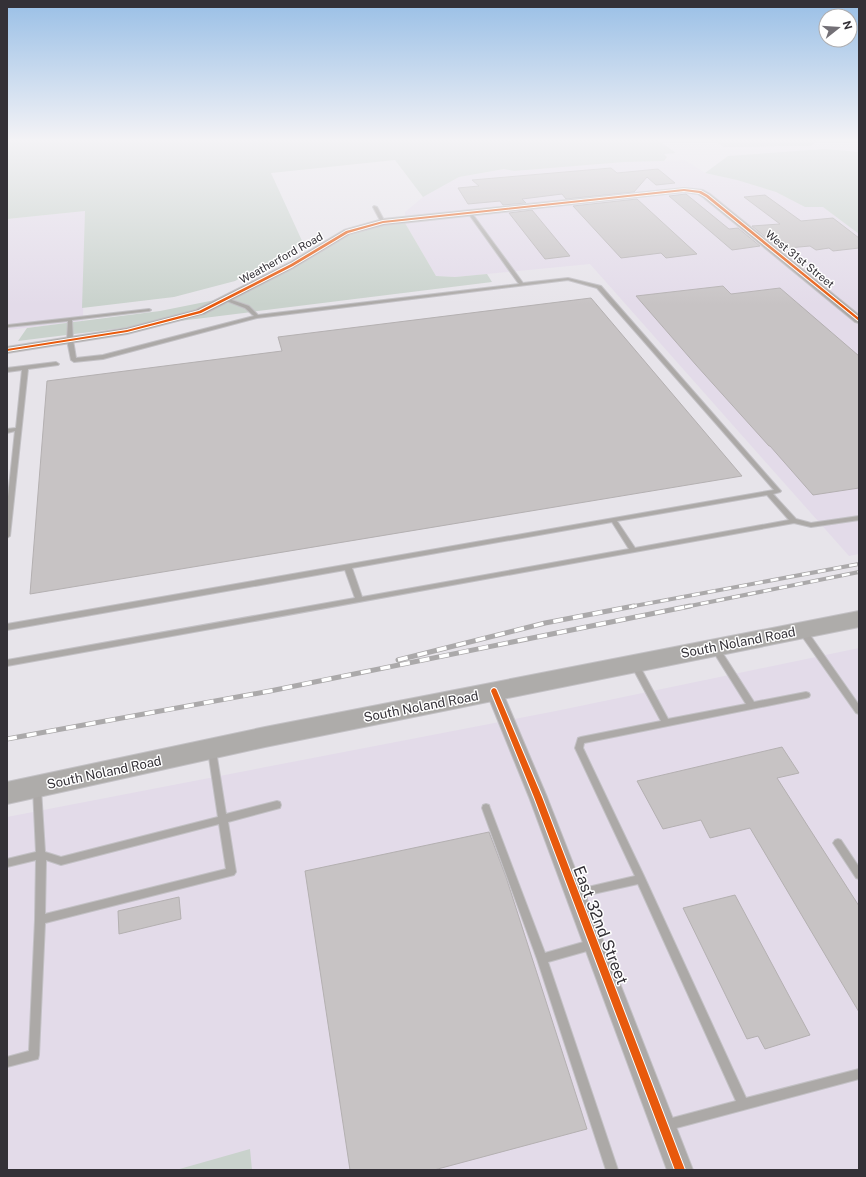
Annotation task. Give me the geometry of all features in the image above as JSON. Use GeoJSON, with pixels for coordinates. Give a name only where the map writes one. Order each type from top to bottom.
{"type":"FeatureCollection","features":[{"type":"Feature","properties":{"kind":"main road","name":"South Noland Road"},"geometry":{"type":"LineString","coordinates":[[7,793],[212,748],[859,619]]}},
{"type":"Feature","properties":{"kind":"street","name":"Weatherford Road"},"geometry":{"type":"LineString","coordinates":[[7,350],[127,331],[200,312],[292,265],[347,232],[383,222],[639,195]]}},
{"type":"Feature","properties":{"kind":"street","name":"West 31st Street"},"geometry":{"type":"LineString","coordinates":[[705,195],[859,320]]}},
{"type":"Feature","properties":{"kind":"street","name":"East 32nd Street"},"geometry":{"type":"LineString","coordinates":[[494,691],[538,797],[680,1170]]}},
{"type":"Feature","properties":{"kind":"lane"},"geometry":{"type":"LineString","coordinates":[[375,207],[383,222]]}},
{"type":"Feature","properties":{"kind":"lane"},"geometry":{"type":"LineString","coordinates":[[470,212],[522,285]]}},
{"type":"Feature","properties":{"kind":"lane"},"geometry":{"type":"LineString","coordinates":[[7,627],[778,491],[599,288],[568,279],[257,317],[103,356],[74,360],[70,340],[70,319]]}},
{"type":"Feature","properties":{"kind":"lane"},"geometry":{"type":"LineString","coordinates":[[226,299],[248,307],[257,317]]}},
{"type":"Feature","properties":{"kind":"lane"},"geometry":{"type":"LineString","coordinates":[[8,326],[149,310]]}},
{"type":"Feature","properties":{"kind":"lane"},"geometry":{"type":"LineString","coordinates":[[7,370],[56,364]]}},
{"type":"Feature","properties":{"kind":"lane"},"geometry":{"type":"LineString","coordinates":[[7,532],[25,368]]}},
{"type":"Feature","properties":{"kind":"lane"},"geometry":{"type":"LineString","coordinates":[[7,431],[18,429]]}},
{"type":"Feature","properties":{"kind":"lane"},"geometry":{"type":"LineString","coordinates":[[768,492],[794,521]]}},
{"type":"Feature","properties":{"kind":"lane"},"geometry":{"type":"LineString","coordinates":[[7,663],[794,521],[812,525],[859,518]]}},
{"type":"Feature","properties":{"kind":"lane"},"geometry":{"type":"LineString","coordinates":[[614,521],[633,550]]}},
{"type":"Feature","properties":{"kind":"lane"},"geometry":{"type":"LineString","coordinates":[[348,567],[359,600]]}},
{"type":"Feature","properties":{"kind":"lane"},"geometry":{"type":"LineString","coordinates":[[802,630],[859,712]]}},
{"type":"Feature","properties":{"kind":"lane"},"geometry":{"type":"LineString","coordinates":[[715,647],[752,706]]}},
{"type":"Feature","properties":{"kind":"lane"},"geometry":{"type":"LineString","coordinates":[[634,663],[666,722]]}},
{"type":"Feature","properties":{"kind":"lane"},"geometry":{"type":"LineString","coordinates":[[743,1104],[641,879],[579,748],[581,740],[806,695]]}},
{"type":"Feature","properties":{"kind":"lane"},"geometry":{"type":"LineString","coordinates":[[40,920],[231,872],[212,748]]}},
{"type":"Feature","properties":{"kind":"lane"},"geometry":{"type":"LineString","coordinates":[[7,1062],[34,1055],[40,920],[41,855],[37,787]]}},
{"type":"Feature","properties":{"kind":"lane"},"geometry":{"type":"LineString","coordinates":[[7,863],[41,855],[61,861],[277,805]]}},
{"type":"Feature","properties":{"kind":"lane"},"geometry":{"type":"LineString","coordinates":[[486,808],[542,959],[612,1170]]}},
{"type":"Feature","properties":{"kind":"lane"},"geometry":{"type":"LineString","coordinates":[[838,843],[859,874]]}},
{"type":"Feature","properties":{"kind":"lane"},"geometry":{"type":"LineString","coordinates":[[575,894],[641,879]]}},
{"type":"Feature","properties":{"kind":"lane"},"geometry":{"type":"LineString","coordinates":[[542,959],[594,944]]}},
{"type":"Feature","properties":{"kind":"lane"},"geometry":{"type":"LineString","coordinates":[[663,1126],[859,1074]]}},
{"type":"Feature","properties":{"kind":"shaded area"},"geometry":{"type":"Polygon","coordinates":[[[7,195],[281,195],[303,243],[235,281],[174,297],[82,308],[85,211],[7,219],[7,195]]]}},
{"type":"Feature","properties":{"kind":"shaded area"},"geometry":{"type":"Polygon","coordinates":[[[427,195],[782,195],[805,207],[823,207],[859,234],[859,554],[849,556],[590,264],[455,277],[436,276],[405,223],[405,212],[427,195]]]}},
{"type":"Feature","properties":{"kind":"shaded area"},"geometry":{"type":"Polygon","coordinates":[[[782,195],[859,195],[859,234],[823,207],[805,207],[782,195]]]}},
{"type":"Feature","properties":{"kind":"shaded area"},"geometry":{"type":"Polygon","coordinates":[[[85,211],[83,321],[7,330],[7,219],[85,211]]]}},
{"type":"Feature","properties":{"kind":"shaded area"},"geometry":{"type":"Polygon","coordinates":[[[405,223],[436,276],[455,277],[487,274],[492,282],[18,341],[27,328],[160,311],[215,300],[247,287],[353,230],[378,225],[405,223]]]}},
{"type":"Feature","properties":{"kind":"shaded area"},"geometry":{"type":"Polygon","coordinates":[[[859,648],[859,1170],[7,1170],[7,817],[556,711],[859,648]]]}},
{"type":"Feature","properties":{"kind":"shaded area"},"geometry":{"type":"Polygon","coordinates":[[[250,1149],[252,1170],[176,1170],[250,1149]]]}},
{"type":"Feature","properties":{"kind":"building"},"geometry":{"type":"Polygon","coordinates":[[[462,195],[555,195],[522,199],[526,203],[503,205],[500,201],[468,204],[462,195]]]}},
{"type":"Feature","properties":{"kind":"building"},"geometry":{"type":"Polygon","coordinates":[[[563,195],[606,195],[566,199],[563,195]]]}},
{"type":"Feature","properties":{"kind":"building"},"geometry":{"type":"Polygon","coordinates":[[[687,195],[729,229],[738,228],[760,246],[732,250],[669,196],[687,195]]]}},
{"type":"Feature","properties":{"kind":"building"},"geometry":{"type":"Polygon","coordinates":[[[765,195],[801,221],[833,218],[859,238],[859,248],[833,251],[829,248],[816,250],[810,246],[788,248],[782,244],[775,245],[752,226],[780,224],[744,197],[765,195]]]}},
{"type":"Feature","properties":{"kind":"building"},"geometry":{"type":"Polygon","coordinates":[[[637,199],[697,254],[666,258],[661,253],[621,258],[573,206],[637,199]]]}},
{"type":"Feature","properties":{"kind":"building"},"geometry":{"type":"Polygon","coordinates":[[[532,210],[570,256],[545,259],[509,213],[532,210]]]}},
{"type":"Feature","properties":{"kind":"building"},"geometry":{"type":"Polygon","coordinates":[[[723,286],[731,294],[780,288],[859,356],[859,488],[813,495],[636,296],[723,286]]]}},
{"type":"Feature","properties":{"kind":"building"},"geometry":{"type":"Polygon","coordinates":[[[591,298],[742,476],[30,594],[47,381],[282,351],[278,337],[591,298]]]}},
{"type":"Feature","properties":{"kind":"building"},"geometry":{"type":"Polygon","coordinates":[[[782,747],[799,773],[777,778],[859,906],[859,1012],[750,828],[710,838],[701,820],[663,829],[637,781],[782,747]]]}},
{"type":"Feature","properties":{"kind":"building"},"geometry":{"type":"Polygon","coordinates":[[[489,832],[506,877],[587,1129],[434,1170],[350,1170],[305,871],[489,832]]]}},
{"type":"Feature","properties":{"kind":"building"},"geometry":{"type":"Polygon","coordinates":[[[735,895],[810,1035],[765,1049],[758,1036],[747,1039],[683,908],[735,895]]]}},
{"type":"Feature","properties":{"kind":"building"},"geometry":{"type":"Polygon","coordinates":[[[179,897],[181,919],[119,934],[118,911],[179,897]]]}},
{"type":"Feature","properties":{"kind":"railway"},"geometry":{"type":"LineString","coordinates":[[629,607],[859,564]]}},
{"type":"Feature","properties":{"kind":"railway"},"geometry":{"type":"LineString","coordinates":[[685,607],[859,572]]}},
{"type":"Feature","properties":{"kind":"railway"},"geometry":{"type":"LineString","coordinates":[[398,660],[545,623],[634,606]]}},
{"type":"Feature","properties":{"kind":"railway"},"geometry":{"type":"LineString","coordinates":[[7,739],[270,691],[690,606]]}},
{"type":"Feature","properties":{"kind":"cycle path"},"geometry":{"type":"LineString","coordinates":[[7,350],[127,331],[200,312],[292,265],[347,232],[383,222],[638,195]]}},
{"type":"Feature","properties":{"kind":"cycle path"},"geometry":{"type":"LineString","coordinates":[[705,195],[859,320]]}},
{"type":"Feature","properties":{"kind":"cycle path"},"geometry":{"type":"LineString","coordinates":[[494,691],[538,797],[680,1170]]}}]}
